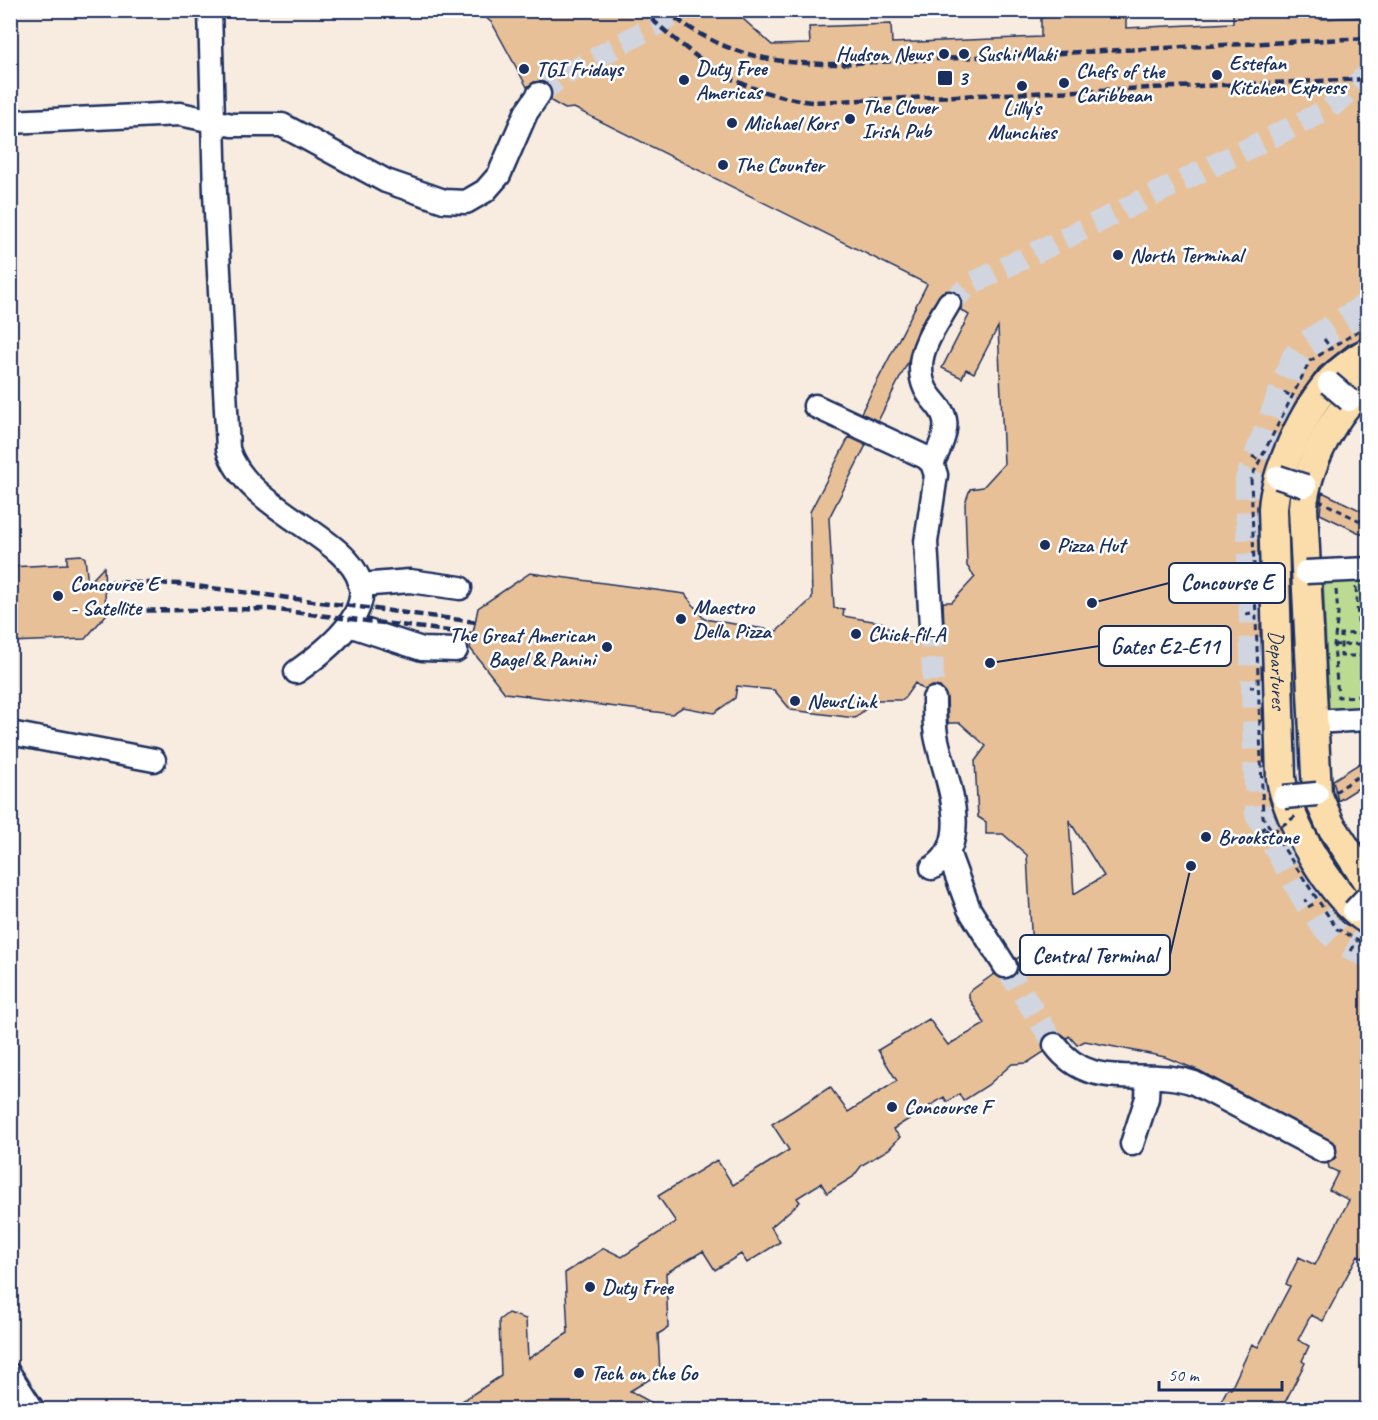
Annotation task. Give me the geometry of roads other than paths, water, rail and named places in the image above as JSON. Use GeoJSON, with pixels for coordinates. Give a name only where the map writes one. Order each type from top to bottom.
{"type":"FeatureCollection","features":[{"type":"Feature","properties":{"kind":"main road","name":"Departures"},"geometry":{"type":"LineString","coordinates":[[1368,352],[1315,460],[1305,486],[1303,508],[1317,794],[1330,824],[1368,882]]}},
{"type":"Feature","properties":{"kind":"main road","name":"Departures"},"geometry":{"type":"LineString","coordinates":[[1349,389],[1310,411],[1268,468],[1273,498],[1281,778],[1284,797],[1300,833],[1340,895],[1361,917]]}},
{"type":"Feature","properties":{"kind":"lane"},"geometry":{"type":"LineString","coordinates":[[210,10],[226,414],[231,459],[236,469],[253,488],[328,542],[343,556],[354,570],[360,585],[360,599],[349,625],[337,640],[296,672]]}},
{"type":"Feature","properties":{"kind":"lane"},"geometry":{"type":"LineString","coordinates":[[10,122],[180,114],[232,125],[282,125],[386,181],[444,201],[466,202],[485,191],[499,175],[526,113],[539,94]]}},
{"type":"Feature","properties":{"kind":"lane"},"geometry":{"type":"LineString","coordinates":[[932,463],[943,441],[946,423],[943,413],[924,384],[921,363],[924,350],[949,303]]}},
{"type":"Feature","properties":{"kind":"lane"},"geometry":{"type":"LineString","coordinates":[[815,406],[925,457],[932,463],[936,475],[926,542],[931,626]]}},
{"type":"Feature","properties":{"kind":"lane"},"geometry":{"type":"LineString","coordinates":[[1268,468],[1305,486]]}},
{"type":"Feature","properties":{"kind":"lane"},"geometry":{"type":"LineString","coordinates":[[1306,572],[1352,570]]}},
{"type":"Feature","properties":{"kind":"lane"},"geometry":{"type":"LineString","coordinates":[[360,585],[395,580],[460,588]]}},
{"type":"Feature","properties":{"kind":"lane"},"geometry":{"type":"LineString","coordinates":[[349,625],[422,649],[456,650]]}},
{"type":"Feature","properties":{"kind":"lane"},"geometry":{"type":"LineString","coordinates":[[932,868],[942,861],[948,852],[955,804],[936,734],[934,699]]}},
{"type":"Feature","properties":{"kind":"lane"},"geometry":{"type":"LineString","coordinates":[[1313,722],[1366,719]]}},
{"type":"Feature","properties":{"kind":"lane"},"geometry":{"type":"LineString","coordinates":[[10,733],[154,760]]}},
{"type":"Feature","properties":{"kind":"lane"},"geometry":{"type":"LineString","coordinates":[[1284,797],[1317,794]]}},
{"type":"Feature","properties":{"kind":"lane"},"geometry":{"type":"LineString","coordinates":[[948,852],[969,909],[1005,966]]}},
{"type":"Feature","properties":{"kind":"lane"},"geometry":{"type":"LineString","coordinates":[[1055,1045],[1068,1061],[1083,1070],[1101,1074],[1176,1078],[1194,1083],[1324,1152]]}},
{"type":"Feature","properties":{"kind":"lane"},"geometry":{"type":"LineString","coordinates":[[1132,1144],[1147,1098],[1148,1077]]}},
{"type":"Feature","properties":{"kind":"lane"},"geometry":{"type":"LineString","coordinates":[[10,1375],[33,1410]]}},
{"type":"Feature","properties":{"kind":"tunnel"},"geometry":{"type":"LineString","coordinates":[[539,94],[561,77],[683,10]]}},
{"type":"Feature","properties":{"kind":"tunnel"},"geometry":{"type":"LineString","coordinates":[[949,303],[973,283],[1329,109],[1368,74]]}},
{"type":"Feature","properties":{"kind":"tunnel"},"geometry":{"type":"LineString","coordinates":[[1368,306],[1306,345],[1295,359],[1249,480],[1259,814],[1307,900],[1326,927],[1340,940],[1368,954]]}},
{"type":"Feature","properties":{"kind":"tunnel"},"geometry":{"type":"LineString","coordinates":[[931,626],[934,699]]}},
{"type":"Feature","properties":{"kind":"tunnel"},"geometry":{"type":"LineString","coordinates":[[1292,697],[1297,787],[1306,818]]}},
{"type":"Feature","properties":{"kind":"tunnel"},"geometry":{"type":"LineString","coordinates":[[1005,966],[1055,1045]]}},
{"type":"Feature","properties":{"kind":"railway"},"geometry":{"type":"LineString","coordinates":[[641,10],[700,59],[738,82],[784,97],[812,102],[1368,79]]}},
{"type":"Feature","properties":{"kind":"railway"},"geometry":{"type":"LineString","coordinates":[[665,10],[705,37],[745,53],[787,62],[835,64],[1368,38]]}},
{"type":"Feature","properties":{"kind":"railway"},"geometry":{"type":"LineString","coordinates":[[105,582],[180,584],[476,622]]}},
{"type":"Feature","properties":{"kind":"railway"},"geometry":{"type":"LineString","coordinates":[[106,611],[269,609],[473,634]]}},
{"type":"Feature","properties":{"kind":"place","name":"Hudson News"},"geometry":{"type":"Point","coordinates":[944,54]}},
{"type":"Feature","properties":{"kind":"place","name":"Sushi Maki"},"geometry":{"type":"Point","coordinates":[964,54]}},
{"type":"Feature","properties":{"kind":"place","name":"TGI Fridays"},"geometry":{"type":"Point","coordinates":[524,69]}},
{"type":"Feature","properties":{"kind":"place","name":"Estefan Kitchen Express"},"geometry":{"type":"Point","coordinates":[1217,75]}},
{"type":"Feature","properties":{"kind":"place","name":"3"},"geometry":{"type":"Point","coordinates":[945,78]}},
{"type":"Feature","properties":{"kind":"place","name":"Duty Free Americas"},"geometry":{"type":"Point","coordinates":[684,80]}},
{"type":"Feature","properties":{"kind":"place","name":"Chefs of the Caribbean"},"geometry":{"type":"Point","coordinates":[1064,83]}},
{"type":"Feature","properties":{"kind":"place","name":"Lilly's Munchies"},"geometry":{"type":"Point","coordinates":[1022,86]}},
{"type":"Feature","properties":{"kind":"place","name":"The Clover Irish Pub"},"geometry":{"type":"Point","coordinates":[850,119]}},
{"type":"Feature","properties":{"kind":"place","name":"Michael Kors"},"geometry":{"type":"Point","coordinates":[732,123]}},
{"type":"Feature","properties":{"kind":"place","name":"The Counter"},"geometry":{"type":"Point","coordinates":[723,165]}},
{"type":"Feature","properties":{"kind":"place","name":"North Terminal"},"geometry":{"type":"Point","coordinates":[1118,255]}},
{"type":"Feature","properties":{"kind":"place","name":"Pizza Hut"},"geometry":{"type":"Point","coordinates":[1045,545]}},
{"type":"Feature","properties":{"kind":"place","name":"Concourse E - Satellite"},"geometry":{"type":"Point","coordinates":[58,596]}},
{"type":"Feature","properties":{"kind":"place","name":"Concourse E"},"geometry":{"type":"Point","coordinates":[1092,603]}},
{"type":"Feature","properties":{"kind":"place","name":"Maestro Della Pizza"},"geometry":{"type":"Point","coordinates":[681,619]}},
{"type":"Feature","properties":{"kind":"place","name":"Chick-fil-A"},"geometry":{"type":"Point","coordinates":[856,634]}},
{"type":"Feature","properties":{"kind":"place","name":"The Great American Bagel & Panini"},"geometry":{"type":"Point","coordinates":[607,647]}},
{"type":"Feature","properties":{"kind":"place","name":"Gates E2-E11"},"geometry":{"type":"Point","coordinates":[990,663]}},
{"type":"Feature","properties":{"kind":"place","name":"NewsLink"},"geometry":{"type":"Point","coordinates":[795,701]}},
{"type":"Feature","properties":{"kind":"place","name":"Brookstone"},"geometry":{"type":"Point","coordinates":[1206,837]}},
{"type":"Feature","properties":{"kind":"place","name":"Central Terminal"},"geometry":{"type":"Point","coordinates":[1191,866]}},
{"type":"Feature","properties":{"kind":"place","name":"Concourse F"},"geometry":{"type":"Point","coordinates":[892,1107]}},
{"type":"Feature","properties":{"kind":"place","name":"Duty Free"},"geometry":{"type":"Point","coordinates":[590,1287]}},
{"type":"Feature","properties":{"kind":"place","name":"Tech on the Go"},"geometry":{"type":"Point","coordinates":[579,1373]}}]}
